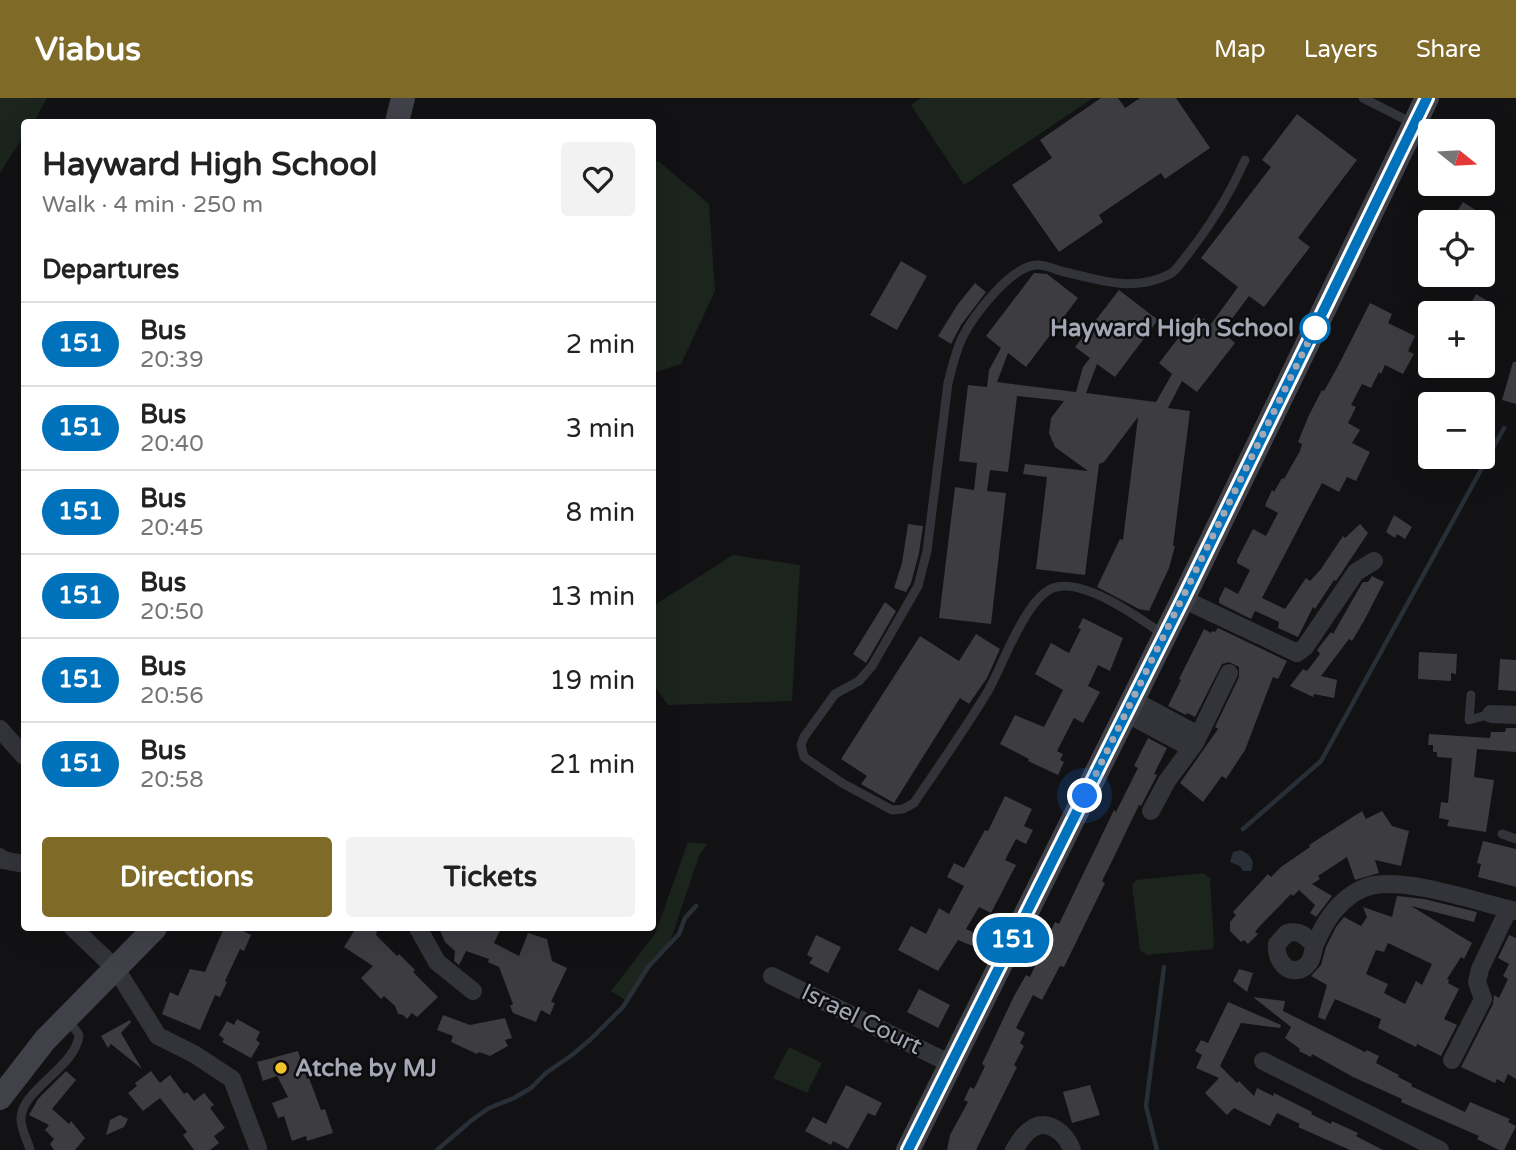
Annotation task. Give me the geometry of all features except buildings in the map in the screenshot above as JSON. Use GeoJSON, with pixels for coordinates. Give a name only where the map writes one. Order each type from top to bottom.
{"type":"FeatureCollection","features":[{"type":"Feature","properties":{"kind":"street"},"geometry":{"type":"LineString","coordinates":[[398,119],[403,98]]}},
{"type":"Feature","properties":{"kind":"street"},"geometry":{"type":"LineString","coordinates":[[908,1150],[1165,636],[1427,98]]}},
{"type":"Feature","properties":{"kind":"street"},"geometry":{"type":"LineString","coordinates":[[1183,599],[1297,653],[1305,647],[1356,572],[1374,561]]}},
{"type":"Feature","properties":{"kind":"street"},"geometry":{"type":"LineString","coordinates":[[1151,811],[1167,780],[1195,742],[1229,673]]}},
{"type":"Feature","properties":{"kind":"street"},"geometry":{"type":"LineString","coordinates":[[1130,706],[1195,742]]}},
{"type":"Feature","properties":{"kind":"street"},"geometry":{"type":"LineString","coordinates":[[1491,714],[1516,715]]}},
{"type":"Feature","properties":{"kind":"street"},"geometry":{"type":"LineString","coordinates":[[0,729],[21,753]]}},
{"type":"Feature","properties":{"kind":"street"},"geometry":{"type":"LineString","coordinates":[[0,857],[21,863]]}},
{"type":"Feature","properties":{"kind":"street"},"geometry":{"type":"LineString","coordinates":[[1314,945],[1337,907],[1360,890],[1377,884],[1443,892],[1512,910],[1480,969],[1477,982],[1483,999],[1452,1060]]}},
{"type":"Feature","properties":{"kind":"street"},"geometry":{"type":"LineString","coordinates":[[76,931],[116,969],[158,1036],[194,1054],[232,1079],[258,1148]]}},
{"type":"Feature","properties":{"kind":"street"},"geometry":{"type":"LineString","coordinates":[[0,1098],[45,1040],[152,931]]}},
{"type":"Feature","properties":{"kind":"street"},"geometry":{"type":"LineString","coordinates":[[420,931],[437,962],[473,991]]}},
{"type":"Feature","properties":{"kind":"street","name":"Israel Court"},"geometry":{"type":"LineString","coordinates":[[772,976],[951,1063]]}},
{"type":"Feature","properties":{"kind":"street"},"geometry":{"type":"LineString","coordinates":[[1262,1061],[1440,1150]]}},
{"type":"Feature","properties":{"kind":"street"},"geometry":{"type":"LineString","coordinates":[[1014,1150],[1035,1126],[1048,1125],[1062,1133],[1072,1150]]}},
{"type":"Feature","properties":{"kind":"lane"},"geometry":{"type":"LineString","coordinates":[[1363,98],[1414,124]]}},
{"type":"Feature","properties":{"kind":"lane"},"geometry":{"type":"LineString","coordinates":[[1165,636],[1135,614],[1083,589],[1067,586],[1052,589],[1040,597],[1029,613],[988,691],[914,803],[903,809],[892,810],[842,783],[804,757],[801,745],[804,737],[835,694],[859,681],[872,666],[918,586],[927,551],[948,383],[963,335],[980,310],[1000,286],[1024,268],[1037,264],[1113,283],[1140,285],[1172,273],[1202,238],[1231,191],[1245,160]]}},
{"type":"Feature","properties":{"kind":"lane"},"geometry":{"type":"LineString","coordinates":[[1471,695],[1469,720],[1491,714]]}},
{"type":"Feature","properties":{"kind":"lane"},"geometry":{"type":"LineString","coordinates":[[1502,834],[1516,839]]}},
{"type":"Feature","properties":{"kind":"lane"},"geometry":{"type":"LineString","coordinates":[[30,1150],[21,1118],[28,1100],[78,1044],[79,1035],[67,1018]]}},
{"type":"Feature","properties":{"kind":"shaded area"},"geometry":{"type":"Polygon","coordinates":[[[0,98],[47,98],[36,119],[21,119],[21,140],[0,173],[0,98]]]}},
{"type":"Feature","properties":{"kind":"shaded area"},"geometry":{"type":"Polygon","coordinates":[[[921,98],[1093,98],[964,185],[911,105],[921,98]]]}},
{"type":"Feature","properties":{"kind":"shaded area"},"geometry":{"type":"Polygon","coordinates":[[[658,161],[709,204],[715,291],[681,364],[656,372],[658,161]]]}},
{"type":"Feature","properties":{"kind":"shaded area"},"geometry":{"type":"Polygon","coordinates":[[[733,555],[800,565],[792,701],[668,705],[656,688],[656,604],[733,555]]]}},
{"type":"Feature","properties":{"kind":"shaded area"},"geometry":{"type":"Polygon","coordinates":[[[688,842],[707,844],[699,856],[671,939],[627,1001],[611,991],[655,934],[688,842]]]}},
{"type":"Feature","properties":{"kind":"shaded area"},"geometry":{"type":"Polygon","coordinates":[[[1240,850],[1251,858],[1251,871],[1243,871],[1240,866],[1230,862],[1233,852],[1240,850]]]}},
{"type":"Feature","properties":{"kind":"shaded area"},"geometry":{"type":"Polygon","coordinates":[[[1203,873],[1210,878],[1212,949],[1147,955],[1140,950],[1132,885],[1136,880],[1203,873]]]}},
{"type":"Feature","properties":{"kind":"shaded area"},"geometry":{"type":"Polygon","coordinates":[[[789,1047],[822,1063],[807,1093],[773,1078],[789,1047]]]}},
{"type":"Feature","properties":{"kind":"waterway"},"geometry":{"type":"LineString","coordinates":[[1243,829],[1321,761],[1504,428]]}},
{"type":"Feature","properties":{"kind":"waterway"},"geometry":{"type":"LineString","coordinates":[[437,1150],[489,1108],[531,1088],[546,1073],[591,1039],[623,1007],[648,967],[679,934],[685,918],[696,906]]}},
{"type":"Feature","properties":{"kind":"waterway"},"geometry":{"type":"LineString","coordinates":[[1157,1150],[1146,1106],[1164,967]]}},
{"type":"Feature","properties":{"kind":"bus line","name":"151"},"geometry":{"type":"LineString","coordinates":[[908,1150],[1183,599],[1427,98]]}},
{"type":"Feature","properties":{"kind":"place","name":"Hayward High School"},"geometry":{"type":"Point","coordinates":[1315,328]}},
{"type":"Feature","properties":{"kind":"place","name":"Atche by MJ"},"geometry":{"type":"Point","coordinates":[281,1068]}},
{"type":"Feature","properties":{"kind":"route"},"geometry":{"type":"LineString","coordinates":[[1085,796],[1315,328]]}}]}
